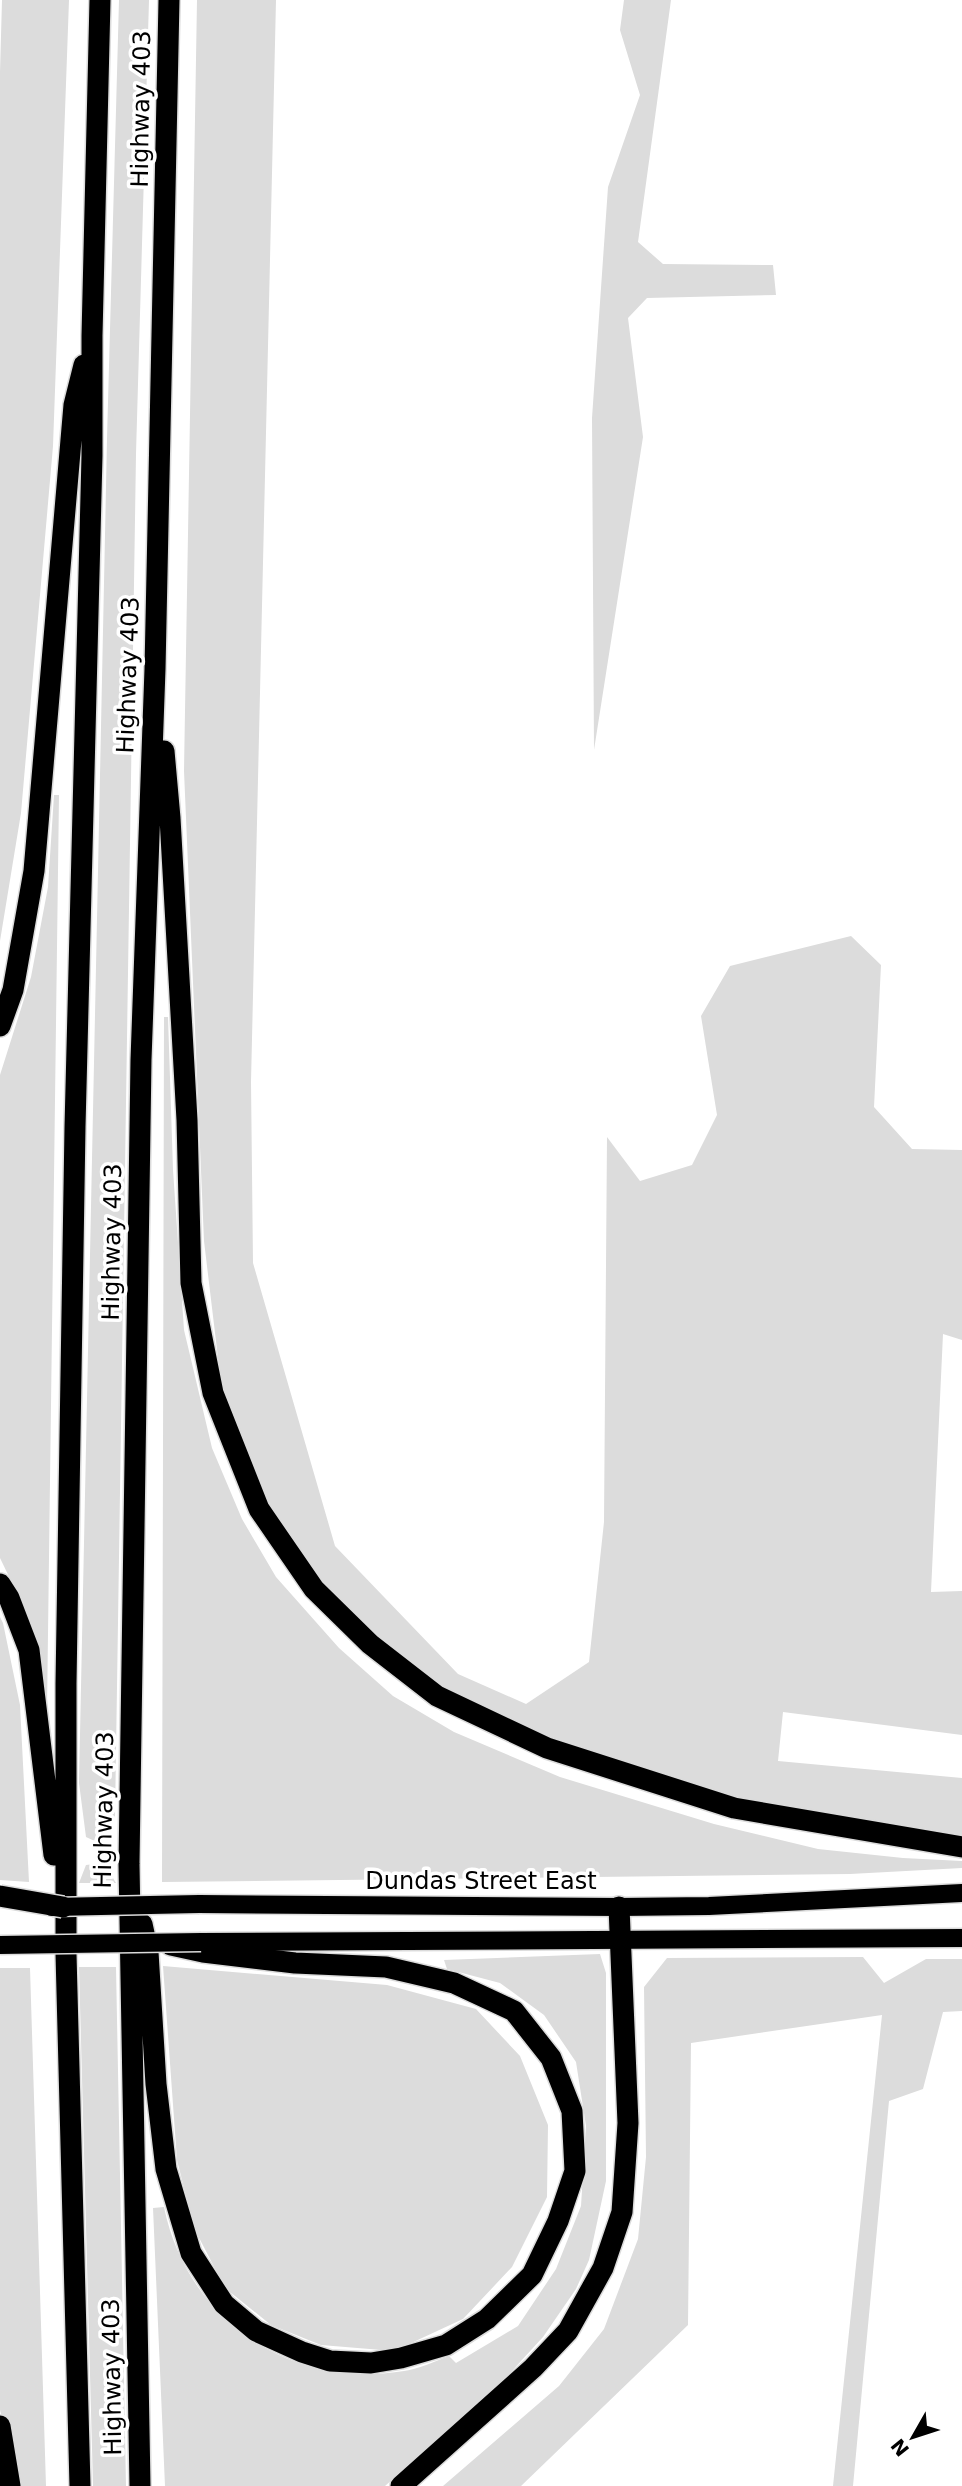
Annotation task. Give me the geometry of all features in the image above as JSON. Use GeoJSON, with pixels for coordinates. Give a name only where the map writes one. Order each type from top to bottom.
{"type":"FeatureCollection","features":[{"type":"Feature","properties":{"kind":"highway","name":"Highway 403"},"geometry":{"type":"LineString","coordinates":[[80,2486],[66,1954],[66,1684],[74,1155],[92,456],[92,336],[100,0]]}},
{"type":"Feature","properties":{"kind":"highway","name":"Highway 403"},"geometry":{"type":"LineString","coordinates":[[140,2486],[129,1864],[141,1060],[155,668],[169,0]]}},
{"type":"Feature","properties":{"kind":"highway"},"geometry":{"type":"LineString","coordinates":[[0,1026],[13,990],[34,871],[74,405],[92,336]]}},
{"type":"Feature","properties":{"kind":"highway"},"geometry":{"type":"LineString","coordinates":[[155,668],[170,818],[187,1120],[191,1283],[213,1393],[259,1509],[314,1589],[370,1644],[436,1696],[547,1748],[734,1808],[962,1847]]}},
{"type":"Feature","properties":{"kind":"highway"},"geometry":{"type":"LineString","coordinates":[[0,1584],[9,1598],[29,1650],[66,1954]]}},
{"type":"Feature","properties":{"kind":"highway"},"geometry":{"type":"LineString","coordinates":[[129,1864],[148,1952],[160,2130],[166,2169],[191,2253],[223,2304],[256,2331],[276,2341],[330,2361],[371,2363],[401,2358],[446,2345],[487,2319],[532,2276],[558,2221],[575,2171],[572,2111],[551,2058],[514,2011],[454,1983],[386,1967],[295,1962],[162,1942]]}},
{"type":"Feature","properties":{"kind":"highway"},"geometry":{"type":"LineString","coordinates":[[0,1896],[63,1907]]}},
{"type":"Feature","properties":{"kind":"highway"},"geometry":{"type":"LineString","coordinates":[[401,2486],[513,2387],[559,2340],[568,2330],[603,2268],[622,2211],[628,2123],[619,1907]]}},
{"type":"Feature","properties":{"kind":"highway"},"geometry":{"type":"LineString","coordinates":[[0,2426],[10,2486]]}},
{"type":"Feature","properties":{"kind":"main road","name":"Dundas Street East"},"geometry":{"type":"LineString","coordinates":[[0,1907],[199,1904],[709,1906],[962,1893]]}},
{"type":"Feature","properties":{"kind":"main road"},"geometry":{"type":"LineString","coordinates":[[202,1947],[962,1938]]}},
{"type":"Feature","properties":{"kind":"main road"},"geometry":{"type":"LineString","coordinates":[[0,1945],[162,1942]]}},
{"type":"Feature","properties":{"kind":"shaded area"},"geometry":{"type":"Polygon","coordinates":[[[2,0],[69,0],[53,446],[21,813],[0,941],[0,72],[2,0]]]}},
{"type":"Feature","properties":{"kind":"shaded area"},"geometry":{"type":"Polygon","coordinates":[[[119,0],[149,0],[136,454],[115,1817],[99,1843],[86,1837],[79,1783],[107,439],[119,0]]]}},
{"type":"Feature","properties":{"kind":"shaded area"},"geometry":{"type":"Polygon","coordinates":[[[197,0],[276,0],[251,1082],[253,1263],[335,1546],[458,1674],[526,1704],[589,1662],[604,1522],[607,1137],[640,1181],[692,1165],[717,1115],[701,1016],[730,966],[851,936],[881,965],[874,1107],[912,1149],[962,1150],[962,1340],[943,1334],[931,1592],[962,1591],[962,1735],[783,1712],[778,1761],[962,1778],[962,1842],[732,1803],[502,1726],[356,1631],[254,1490],[221,1383],[204,1241],[184,771],[197,0]]]}},
{"type":"Feature","properties":{"kind":"shaded area"},"geometry":{"type":"Polygon","coordinates":[[[624,0],[671,0],[638,242],[663,264],[773,265],[776,295],[647,298],[628,318],[643,437],[594,750],[592,418],[608,187],[640,95],[620,30],[624,0]]]}},
{"type":"Feature","properties":{"kind":"shaded area"},"geometry":{"type":"Polygon","coordinates":[[[54,795],[59,795],[47,1710],[43,1710],[28,1616],[0,1558],[0,1075],[31,977],[48,887],[54,795]]]}},
{"type":"Feature","properties":{"kind":"shaded area"},"geometry":{"type":"Polygon","coordinates":[[[164,1017],[168,1017],[173,1170],[184,1330],[212,1448],[242,1519],[276,1577],[339,1648],[393,1696],[454,1732],[560,1777],[714,1824],[818,1849],[962,1861],[962,1868],[850,1874],[162,1882],[164,1017]]]}},
{"type":"Feature","properties":{"kind":"shaded area"},"geometry":{"type":"Polygon","coordinates":[[[0,1617],[20,1705],[29,1882],[0,1880],[0,1617]]]}},
{"type":"Feature","properties":{"kind":"shaded area"},"geometry":{"type":"Polygon","coordinates":[[[104,1863],[116,1883],[79,1883],[86,1865],[104,1863]]]}},
{"type":"Feature","properties":{"kind":"shaded area"},"geometry":{"type":"Polygon","coordinates":[[[600,1954],[606,1973],[606,2181],[589,2260],[576,2289],[543,2337],[499,2385],[385,2486],[165,2486],[153,2208],[164,2207],[176,2247],[195,2283],[220,2314],[250,2339],[284,2357],[322,2369],[362,2374],[410,2370],[449,2356],[456,2363],[518,2326],[556,2269],[581,2206],[586,2126],[576,2062],[544,2015],[500,1983],[447,1969],[444,1960],[600,1954]]]}},
{"type":"Feature","properties":{"kind":"shaded area"},"geometry":{"type":"Polygon","coordinates":[[[863,1957],[884,1983],[926,1959],[962,1959],[962,2011],[943,2012],[923,2089],[889,2101],[853,2486],[833,2486],[882,2015],[691,2043],[688,2325],[521,2486],[443,2486],[559,2386],[604,2329],[638,2239],[646,2157],[644,1987],[667,1958],[863,1957]]]}},
{"type":"Feature","properties":{"kind":"shaded area"},"geometry":{"type":"Polygon","coordinates":[[[163,1966],[387,1985],[476,2009],[520,2056],[548,2125],[547,2197],[512,2267],[463,2319],[394,2351],[321,2345],[271,2325],[225,2288],[194,2228],[177,2160],[163,1966]]]}},
{"type":"Feature","properties":{"kind":"shaded area"},"geometry":{"type":"Polygon","coordinates":[[[79,1967],[116,1967],[126,2486],[93,2486],[79,1967]]]}},
{"type":"Feature","properties":{"kind":"shaded area"},"geometry":{"type":"Polygon","coordinates":[[[0,1968],[30,1968],[46,2486],[18,2486],[0,2410],[0,1968]]]}}]}
